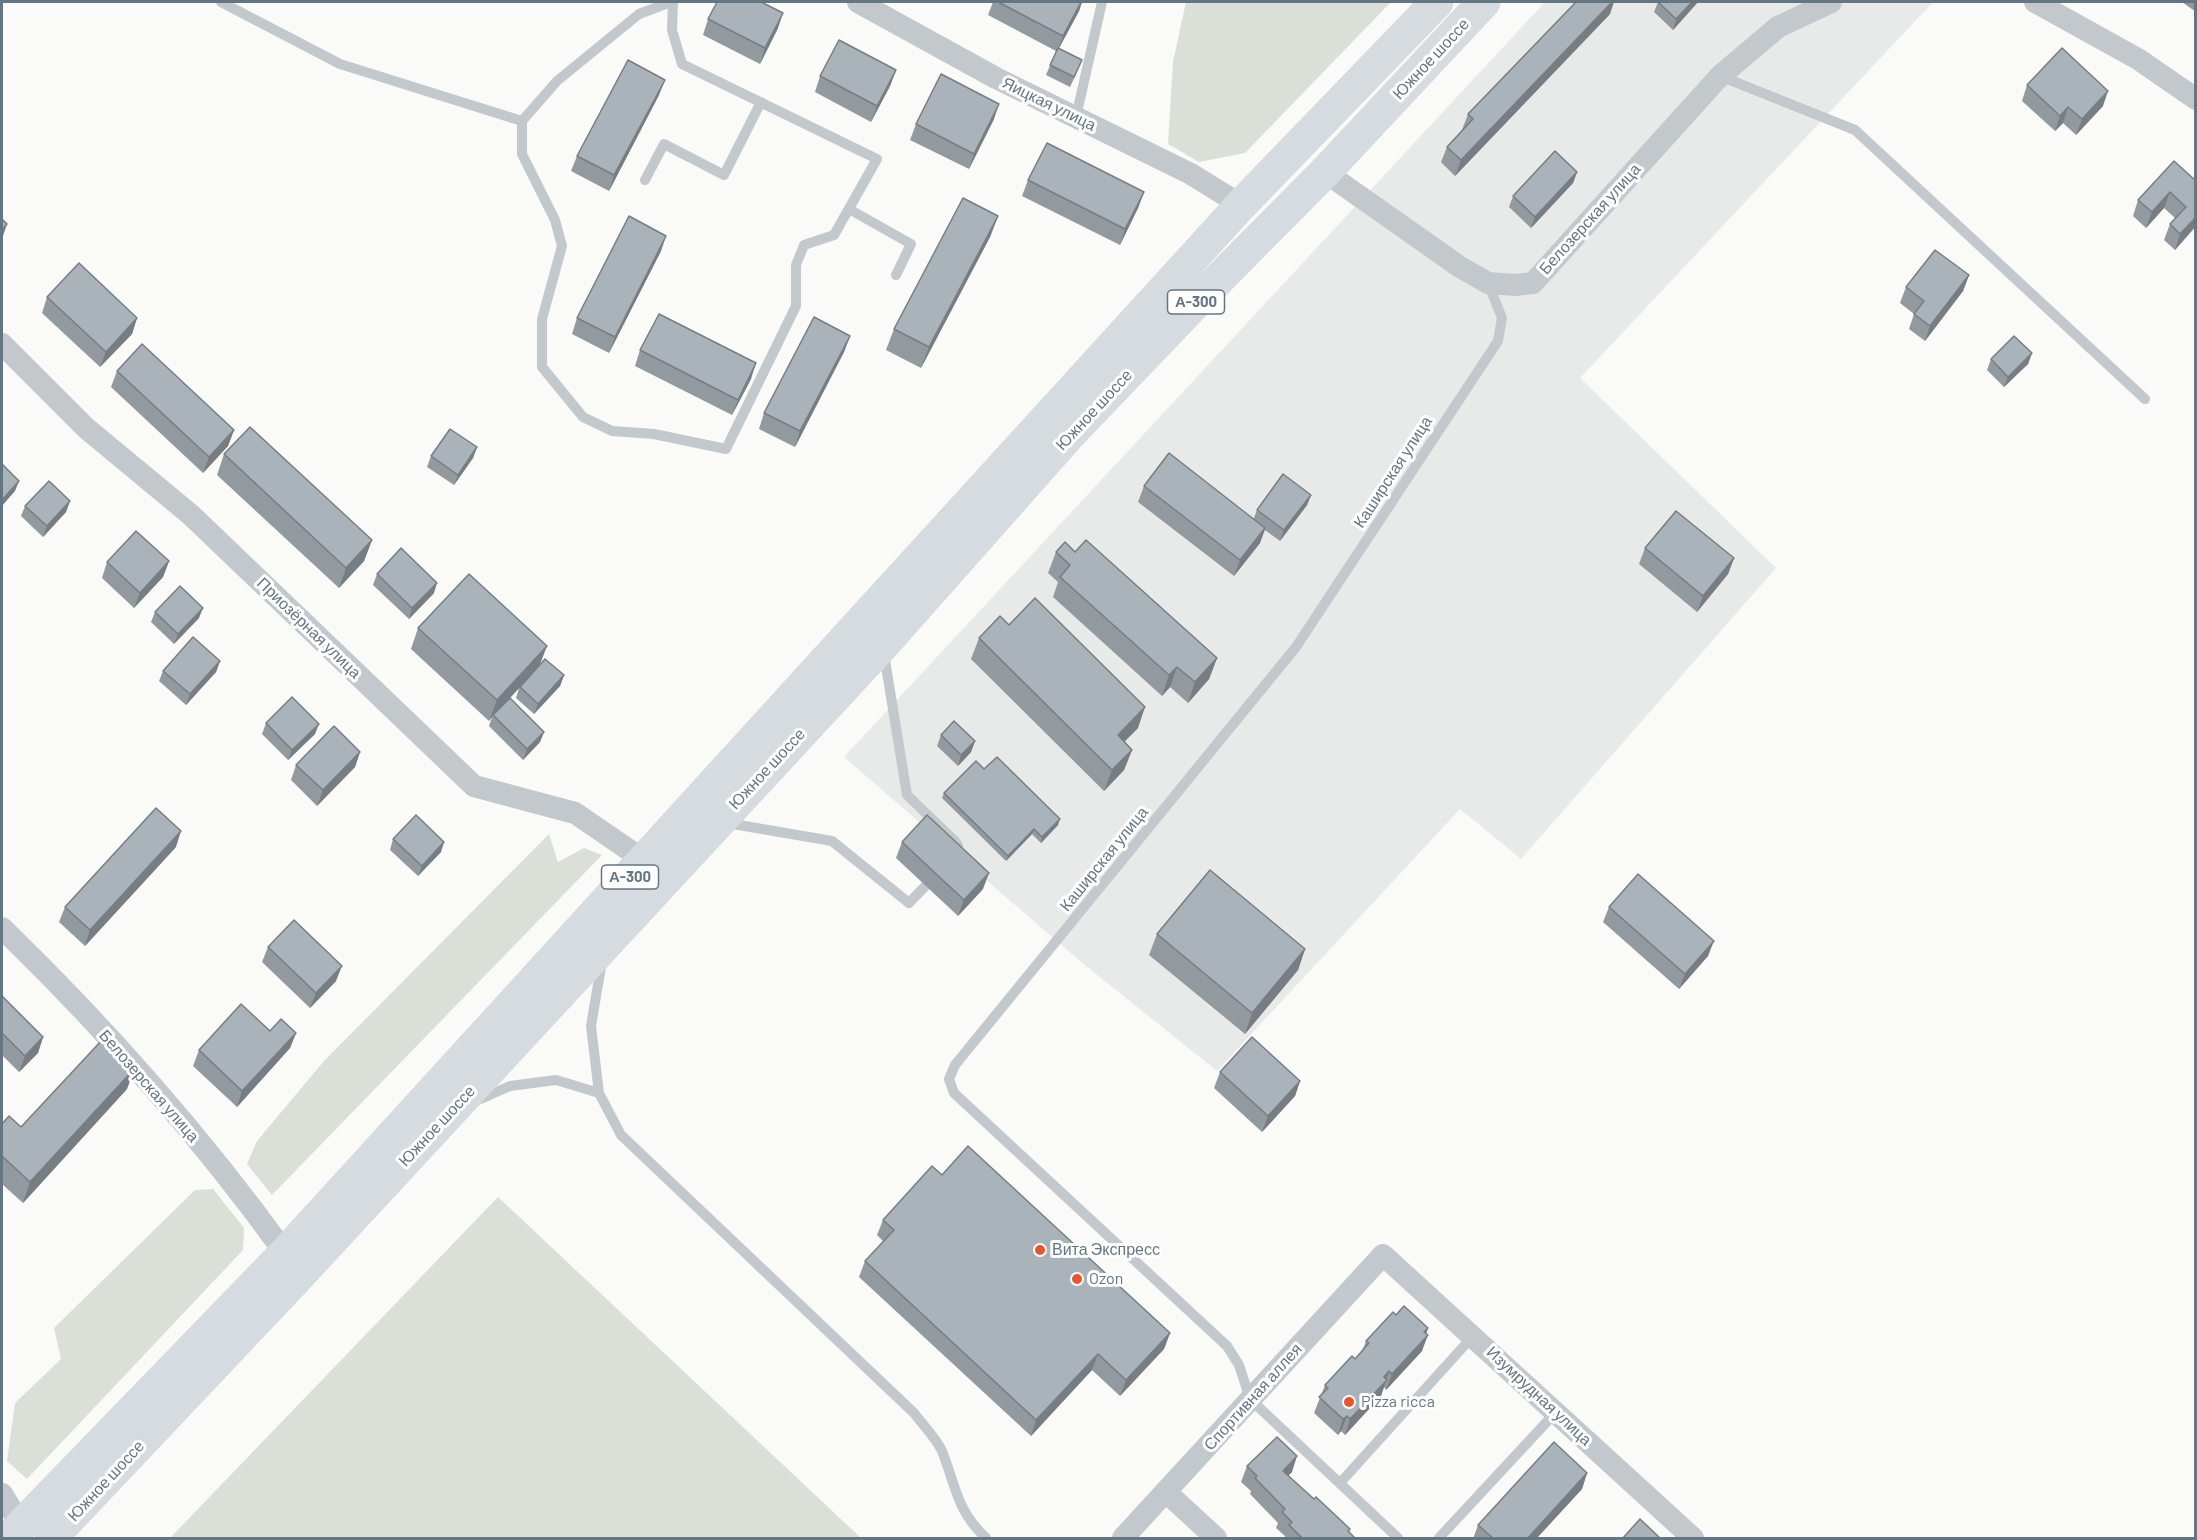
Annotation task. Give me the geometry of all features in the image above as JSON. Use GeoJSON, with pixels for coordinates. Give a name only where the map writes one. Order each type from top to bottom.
{"type":"FeatureCollection","features":[{"type":"Feature","properties":{"kind":"main road","name":"Южное шоссе"},"geometry":{"type":"LineString","coordinates":[[15,1532],[285,1253],[1241,205],[1437,2]]}},
{"type":"Feature","properties":{"kind":"main road","name":"Южное шоссе"},"geometry":{"type":"LineString","coordinates":[[51,1539],[883,645],[1069,435],[1325,172],[1484,2]]}},
{"type":"Feature","properties":{"kind":"street","name":"Яицкая улица"},"geometry":{"type":"LineString","coordinates":[[858,2],[996,78],[1191,174],[1241,205]]}},
{"type":"Feature","properties":{"kind":"street","name":"Белозерская улица"},"geometry":{"type":"LineString","coordinates":[[1325,172],[1460,267],[1488,283],[1515,285],[1533,283],[1720,76],[1778,27],[1831,2]]}},
{"type":"Feature","properties":{"kind":"street"},"geometry":{"type":"LineString","coordinates":[[2035,2],[2139,59],[2196,99]]}},
{"type":"Feature","properties":{"kind":"street","name":"Приозёрная улица"},"geometry":{"type":"LineString","coordinates":[[2,345],[86,428],[191,515],[474,786],[575,813],[645,861]]}},
{"type":"Feature","properties":{"kind":"street","name":"Белозерская улица"},"geometry":{"type":"LineString","coordinates":[[2,928],[65,989],[215,1162],[285,1253]]}},
{"type":"Feature","properties":{"kind":"street","name":"Спортивная аллея"},"geometry":{"type":"LineString","coordinates":[[1123,1539],[1383,1255]]}},
{"type":"Feature","properties":{"kind":"street","name":"Изумрудная улица"},"geometry":{"type":"LineString","coordinates":[[1383,1255],[1693,1539]]}},
{"type":"Feature","properties":{"kind":"street"},"geometry":{"type":"LineString","coordinates":[[1166,1492],[1216,1539]]}},
{"type":"Feature","properties":{"kind":"street"},"geometry":{"type":"LineString","coordinates":[[2,1494],[15,1532]]}},
{"type":"Feature","properties":{"kind":"lane"},"geometry":{"type":"LineString","coordinates":[[221,2],[340,64],[522,121]]}},
{"type":"Feature","properties":{"kind":"lane"},"geometry":{"type":"LineString","coordinates":[[672,2],[672,30],[682,64],[877,159],[834,235],[804,245],[796,265],[796,306],[726,449],[654,434],[612,431],[583,417],[542,367],[542,319],[562,246],[555,220],[522,154],[522,121],[557,81],[639,14],[672,2]]}},
{"type":"Feature","properties":{"kind":"lane"},"geometry":{"type":"LineString","coordinates":[[1076,117],[1102,2]]}},
{"type":"Feature","properties":{"kind":"lane"},"geometry":{"type":"LineString","coordinates":[[1720,76],[1855,130],[2145,399]]}},
{"type":"Feature","properties":{"kind":"lane"},"geometry":{"type":"LineString","coordinates":[[645,180],[664,144],[724,175],[760,102]]}},
{"type":"Feature","properties":{"kind":"lane"},"geometry":{"type":"LineString","coordinates":[[849,209],[911,244],[896,275]]}},
{"type":"Feature","properties":{"kind":"lane","name":"Каширская улица"},"geometry":{"type":"LineString","coordinates":[[1250,1399],[1239,1365],[1227,1346],[954,1093],[949,1079],[955,1065],[1296,647],[1497,341],[1502,318],[1488,283]]}},
{"type":"Feature","properties":{"kind":"lane"},"geometry":{"type":"LineString","coordinates":[[718,822],[832,841],[909,903],[946,863],[958,846],[911,801],[904,787],[883,645]]}},
{"type":"Feature","properties":{"kind":"lane"},"geometry":{"type":"LineString","coordinates":[[605,944],[591,1026],[599,1093],[621,1135],[914,1413],[941,1449],[952,1490],[972,1525],[986,1539]]}},
{"type":"Feature","properties":{"kind":"lane"},"geometry":{"type":"LineString","coordinates":[[451,1111],[510,1086],[556,1080],[599,1093]]}},
{"type":"Feature","properties":{"kind":"lane"},"geometry":{"type":"LineString","coordinates":[[1340,1483],[1473,1336]]}},
{"type":"Feature","properties":{"kind":"lane"},"geometry":{"type":"LineString","coordinates":[[1250,1399],[1398,1539]]}},
{"type":"Feature","properties":{"kind":"lane"},"geometry":{"type":"LineString","coordinates":[[1438,1539],[1556,1412]]}},
{"type":"Feature","properties":{"kind":"shaded area"},"geometry":{"type":"Polygon","coordinates":[[[1186,2],[1391,2],[1245,153],[1199,162],[1168,144],[1173,62],[1186,2]]]}},
{"type":"Feature","properties":{"kind":"shaded area"},"geometry":{"type":"Polygon","coordinates":[[[1545,2],[1933,2],[1580,378],[1776,568],[1521,859],[1460,809],[1217,1071],[1081,962],[844,757],[1545,2]]]}},
{"type":"Feature","properties":{"kind":"shaded area"},"geometry":{"type":"Polygon","coordinates":[[[549,834],[558,862],[584,848],[602,855],[272,1195],[247,1164],[257,1141],[324,1061],[549,834]]]}},
{"type":"Feature","properties":{"kind":"shaded area"},"geometry":{"type":"Polygon","coordinates":[[[213,1189],[244,1228],[243,1250],[27,1479],[7,1461],[15,1403],[61,1359],[54,1328],[195,1190],[213,1189]]]}},
{"type":"Feature","properties":{"kind":"shaded area"},"geometry":{"type":"Polygon","coordinates":[[[498,1197],[861,1538],[170,1538],[498,1197]]]}},
{"type":"Feature","properties":{"kind":"building"},"geometry":{"type":"Polygon","coordinates":[[[717,2],[761,2],[783,13],[765,48],[708,19],[717,2]]]}},
{"type":"Feature","properties":{"kind":"building"},"geometry":{"type":"Polygon","coordinates":[[[998,2],[1081,2],[1063,36],[998,2]]]}},
{"type":"Feature","properties":{"kind":"building"},"geometry":{"type":"Polygon","coordinates":[[[1576,2],[1612,2],[1461,160],[1447,147],[1473,119],[1468,114],[1576,2]]]}},
{"type":"Feature","properties":{"kind":"building"},"geometry":{"type":"Polygon","coordinates":[[[1658,2],[1692,2],[1676,19],[1658,2]]]}},
{"type":"Feature","properties":{"kind":"building"},"geometry":{"type":"Polygon","coordinates":[[[839,40],[896,70],[877,106],[820,76],[839,40]]]}},
{"type":"Feature","properties":{"kind":"building"},"geometry":{"type":"Polygon","coordinates":[[[1058,48],[1082,60],[1074,77],[1050,65],[1058,48]]]}},
{"type":"Feature","properties":{"kind":"building"},"geometry":{"type":"Polygon","coordinates":[[[2062,48],[2108,91],[2082,119],[2068,107],[2060,116],[2027,85],[2062,48]]]}},
{"type":"Feature","properties":{"kind":"building"},"geometry":{"type":"Polygon","coordinates":[[[628,60],[665,80],[614,175],[577,156],[628,60]]]}},
{"type":"Feature","properties":{"kind":"building"},"geometry":{"type":"Polygon","coordinates":[[[941,74],[999,104],[974,154],[916,124],[941,74]]]}},
{"type":"Feature","properties":{"kind":"building"},"geometry":{"type":"Polygon","coordinates":[[[1047,143],[1144,192],[1125,229],[1028,180],[1047,143]]]}},
{"type":"Feature","properties":{"kind":"building"},"geometry":{"type":"Polygon","coordinates":[[[1555,151],[1577,172],[1535,217],[1513,196],[1555,151]]]}},
{"type":"Feature","properties":{"kind":"building"},"geometry":{"type":"Polygon","coordinates":[[[2174,161],[2196,181],[2196,217],[2180,234],[2170,224],[2186,207],[2170,192],[2152,212],[2138,200],[2174,161]]]}},
{"type":"Feature","properties":{"kind":"building"},"geometry":{"type":"Polygon","coordinates":[[[963,198],[998,216],[929,347],[894,329],[963,198]]]}},
{"type":"Feature","properties":{"kind":"building"},"geometry":{"type":"Polygon","coordinates":[[[629,216],[666,236],[615,337],[577,318],[629,216]]]}},
{"type":"Feature","properties":{"kind":"building"},"geometry":{"type":"Polygon","coordinates":[[[2,219],[7,224],[2,230],[2,219]]]}},
{"type":"Feature","properties":{"kind":"building"},"geometry":{"type":"Polygon","coordinates":[[[1935,250],[1969,275],[1930,326],[1914,314],[1924,301],[1906,287],[1935,250]]]}},
{"type":"Feature","properties":{"kind":"building"},"geometry":{"type":"Polygon","coordinates":[[[79,263],[137,318],[106,352],[47,297],[79,263]]]}},
{"type":"Feature","properties":{"kind":"building"},"geometry":{"type":"Polygon","coordinates":[[[659,314],[756,363],[738,400],[640,350],[659,314]]]}},
{"type":"Feature","properties":{"kind":"building"},"geometry":{"type":"Polygon","coordinates":[[[814,317],[850,336],[800,431],[764,413],[814,317]]]}},
{"type":"Feature","properties":{"kind":"building"},"geometry":{"type":"Polygon","coordinates":[[[2014,336],[2032,353],[2008,377],[1991,359],[2014,336]]]}},
{"type":"Feature","properties":{"kind":"building"},"geometry":{"type":"Polygon","coordinates":[[[142,344],[234,430],[209,457],[117,371],[142,344]]]}},
{"type":"Feature","properties":{"kind":"building"},"geometry":{"type":"Polygon","coordinates":[[[250,427],[372,540],[346,568],[224,454],[250,427]]]}},
{"type":"Feature","properties":{"kind":"building"},"geometry":{"type":"Polygon","coordinates":[[[450,429],[477,447],[458,475],[431,456],[450,429]]]}},
{"type":"Feature","properties":{"kind":"building"},"geometry":{"type":"Polygon","coordinates":[[[1169,453],[1265,528],[1240,560],[1144,486],[1169,453]]]}},
{"type":"Feature","properties":{"kind":"building"},"geometry":{"type":"Polygon","coordinates":[[[2,464],[19,481],[2,500],[2,464]]]}},
{"type":"Feature","properties":{"kind":"building"},"geometry":{"type":"Polygon","coordinates":[[[1283,474],[1311,495],[1284,530],[1257,510],[1283,474]]]}},
{"type":"Feature","properties":{"kind":"building"},"geometry":{"type":"Polygon","coordinates":[[[49,481],[70,501],[47,526],[25,506],[49,481]]]}},
{"type":"Feature","properties":{"kind":"building"},"geometry":{"type":"Polygon","coordinates":[[[1676,511],[1734,558],[1703,596],[1645,548],[1676,511]]]}},
{"type":"Feature","properties":{"kind":"building"},"geometry":{"type":"Polygon","coordinates":[[[136,531],[169,561],[140,593],[107,562],[136,531]]]}},
{"type":"Feature","properties":{"kind":"building"},"geometry":{"type":"Polygon","coordinates":[[[1086,540],[1217,658],[1195,682],[1177,667],[1169,675],[1060,577],[1070,565],[1056,552],[1065,542],[1075,552],[1086,540]]]}},
{"type":"Feature","properties":{"kind":"building"},"geometry":{"type":"Polygon","coordinates":[[[401,548],[437,583],[412,608],[377,574],[401,548]]]}},
{"type":"Feature","properties":{"kind":"building"},"geometry":{"type":"Polygon","coordinates":[[[469,574],[547,646],[497,700],[418,628],[469,574]]]}},
{"type":"Feature","properties":{"kind":"building"},"geometry":{"type":"Polygon","coordinates":[[[180,586],[203,608],[178,634],[155,612],[180,586]]]}},
{"type":"Feature","properties":{"kind":"building"},"geometry":{"type":"Polygon","coordinates":[[[1035,598],[1145,707],[1118,735],[1132,750],[1112,770],[979,638],[1000,616],[1009,625],[1035,598]]]}},
{"type":"Feature","properties":{"kind":"building"},"geometry":{"type":"Polygon","coordinates":[[[193,637],[220,661],[190,694],[163,671],[193,637]]]}},
{"type":"Feature","properties":{"kind":"building"},"geometry":{"type":"Polygon","coordinates":[[[545,659],[564,675],[538,704],[520,687],[545,659]]]}},
{"type":"Feature","properties":{"kind":"building"},"geometry":{"type":"Polygon","coordinates":[[[292,697],[319,724],[292,750],[266,723],[292,697]]]}},
{"type":"Feature","properties":{"kind":"building"},"geometry":{"type":"Polygon","coordinates":[[[510,698],[544,732],[527,749],[493,715],[510,698]]]}},
{"type":"Feature","properties":{"kind":"building"},"geometry":{"type":"Polygon","coordinates":[[[954,721],[975,741],[961,755],[941,735],[954,721]]]}},
{"type":"Feature","properties":{"kind":"building"},"geometry":{"type":"Polygon","coordinates":[[[334,726],[360,752],[323,790],[296,765],[334,726]]]}},
{"type":"Feature","properties":{"kind":"building"},"geometry":{"type":"Polygon","coordinates":[[[997,757],[1060,819],[1042,837],[1034,829],[1008,856],[944,793],[976,761],[984,769],[997,757]]]}},
{"type":"Feature","properties":{"kind":"building"},"geometry":{"type":"Polygon","coordinates":[[[156,808],[181,831],[90,930],[65,907],[156,808]]]}},
{"type":"Feature","properties":{"kind":"building"},"geometry":{"type":"Polygon","coordinates":[[[416,815],[444,842],[422,866],[393,839],[416,815]]]}},
{"type":"Feature","properties":{"kind":"building"},"geometry":{"type":"Polygon","coordinates":[[[927,815],[989,873],[964,900],[902,842],[927,815]]]}},
{"type":"Feature","properties":{"kind":"building"},"geometry":{"type":"Polygon","coordinates":[[[1210,870],[1305,949],[1252,1013],[1157,934],[1210,870]]]}},
{"type":"Feature","properties":{"kind":"building"},"geometry":{"type":"Polygon","coordinates":[[[1638,874],[1714,941],[1685,974],[1609,907],[1638,874]]]}},
{"type":"Feature","properties":{"kind":"building"},"geometry":{"type":"Polygon","coordinates":[[[294,920],[342,966],[316,993],[268,947],[294,920]]]}},
{"type":"Feature","properties":{"kind":"building"},"geometry":{"type":"Polygon","coordinates":[[[2,996],[43,1037],[25,1056],[2,1033],[2,996]]]}},
{"type":"Feature","properties":{"kind":"building"},"geometry":{"type":"Polygon","coordinates":[[[241,1004],[270,1031],[281,1019],[296,1033],[242,1091],[199,1050],[241,1004]]]}},
{"type":"Feature","properties":{"kind":"building"},"geometry":{"type":"Polygon","coordinates":[[[1252,1037],[1300,1081],[1268,1116],[1220,1072],[1252,1037]]]}},
{"type":"Feature","properties":{"kind":"building"},"geometry":{"type":"Polygon","coordinates":[[[103,1039],[135,1068],[30,1182],[2,1156],[2,1124],[9,1116],[21,1127],[103,1039]]]}},
{"type":"Feature","properties":{"kind":"building"},"geometry":{"type":"Polygon","coordinates":[[[968,1146],[1170,1333],[1126,1380],[1098,1354],[1036,1420],[865,1261],[894,1230],[883,1220],[932,1166],[942,1175],[968,1146]]]}},
{"type":"Feature","properties":{"kind":"building"},"geometry":{"type":"Polygon","coordinates":[[[1404,1306],[1428,1328],[1424,1332],[1428,1335],[1392,1374],[1389,1371],[1384,1377],[1387,1380],[1350,1419],[1347,1416],[1343,1419],[1319,1397],[1328,1388],[1325,1385],[1352,1356],[1355,1359],[1369,1343],[1366,1341],[1393,1312],[1396,1315],[1404,1306]]]}},
{"type":"Feature","properties":{"kind":"building"},"geometry":{"type":"Polygon","coordinates":[[[1277,1437],[1297,1456],[1283,1471],[1314,1499],[1316,1497],[1350,1529],[1348,1531],[1356,1539],[1303,1539],[1289,1525],[1292,1522],[1282,1512],[1285,1509],[1255,1478],[1257,1476],[1247,1466],[1277,1437]]]}},
{"type":"Feature","properties":{"kind":"building"},"geometry":{"type":"Polygon","coordinates":[[[1554,1442],[1587,1473],[1527,1539],[1494,1539],[1478,1525],[1554,1442]]]}},
{"type":"Feature","properties":{"kind":"building"},"geometry":{"type":"Polygon","coordinates":[[[1640,1519],[1661,1539],[1622,1539],[1640,1519]]]}},
{"type":"Feature","properties":{"kind":"place","name":"Вита Экспресс"},"geometry":{"type":"Point","coordinates":[1040,1250]}},
{"type":"Feature","properties":{"kind":"place","name":"Ozon"},"geometry":{"type":"Point","coordinates":[1077,1279]}},
{"type":"Feature","properties":{"kind":"place","name":"Pizza ricca"},"geometry":{"type":"Point","coordinates":[1349,1402]}}]}
